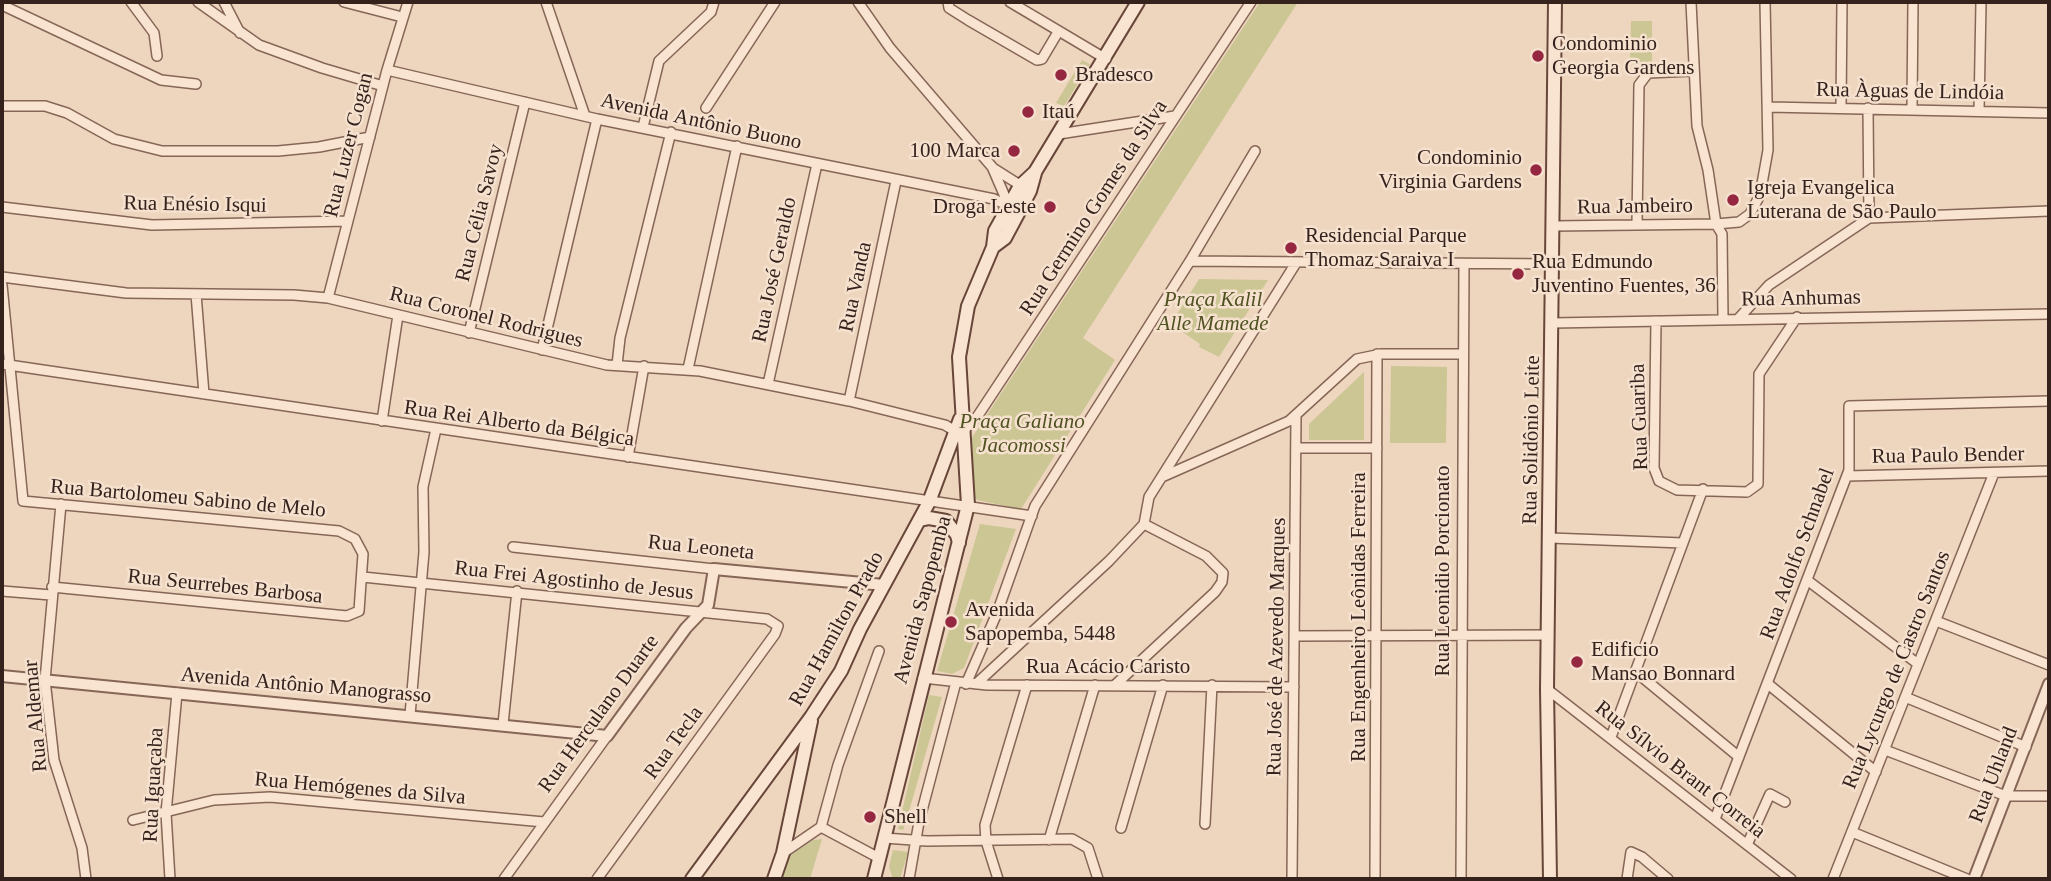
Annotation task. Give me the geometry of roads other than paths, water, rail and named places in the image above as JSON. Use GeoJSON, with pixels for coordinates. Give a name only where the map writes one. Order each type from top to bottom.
{"type":"FeatureCollection","features":[{"type":"Feature","properties":{"kind":"main road","name":"Rua Solidônio Leite"},"geometry":{"type":"LineString","coordinates":[[1550,879],[1547,689],[1555,2]]}},
{"type":"Feature","properties":{"kind":"main road","name":"Avenida Sapopemba"},"geometry":{"type":"LineString","coordinates":[[874,879],[968,505],[959,356],[961,330],[968,306],[993,247],[995,232],[1014,209],[1106,59],[1136,3]]}},
{"type":"Feature","properties":{"kind":"main road","name":"Rua Hamilton Prado"},"geometry":{"type":"LineString","coordinates":[[692,879],[811,717],[841,671],[962,435]]}},
{"type":"Feature","properties":{"kind":"main road"},"geometry":{"type":"LineString","coordinates":[[920,520],[929,518],[946,521],[957,535],[959,543]]}},
{"type":"Feature","properties":{"kind":"main road"},"geometry":{"type":"LineString","coordinates":[[774,879],[783,853],[811,717]]}},
{"type":"Feature","properties":{"kind":"street"},"geometry":{"type":"LineString","coordinates":[[131,2],[154,33],[157,56]]}},
{"type":"Feature","properties":{"kind":"street"},"geometry":{"type":"LineString","coordinates":[[198,2],[259,45],[321,68],[383,86]]}},
{"type":"Feature","properties":{"kind":"street"},"geometry":{"type":"LineString","coordinates":[[224,2],[241,34]]}},
{"type":"Feature","properties":{"kind":"street"},"geometry":{"type":"LineString","coordinates":[[344,2],[402,17]]}},
{"type":"Feature","properties":{"kind":"street","name":"Rua Luzer Cogan"},"geometry":{"type":"LineString","coordinates":[[328,298],[387,70],[408,2]]}},
{"type":"Feature","properties":{"kind":"street"},"geometry":{"type":"LineString","coordinates":[[546,2],[585,116]]}},
{"type":"Feature","properties":{"kind":"street"},"geometry":{"type":"LineString","coordinates":[[643,127],[659,61],[711,12],[714,2]]}},
{"type":"Feature","properties":{"kind":"street"},"geometry":{"type":"LineString","coordinates":[[706,108],[775,2]]}},
{"type":"Feature","properties":{"kind":"street"},"geometry":{"type":"LineString","coordinates":[[858,2],[884,41],[993,168],[1014,209]]}},
{"type":"Feature","properties":{"kind":"street"},"geometry":{"type":"LineString","coordinates":[[948,2],[949,8],[1037,60],[1042,59],[1058,32]]}},
{"type":"Feature","properties":{"kind":"street"},"geometry":{"type":"LineString","coordinates":[[1010,2],[1106,59]]}},
{"type":"Feature","properties":{"kind":"street","name":"Rua Germino Gomes da Silva"},"geometry":{"type":"LineString","coordinates":[[962,435],[978,417],[1251,2]]}},
{"type":"Feature","properties":{"kind":"street"},"geometry":{"type":"LineString","coordinates":[[1690,2],[1697,126],[1709,170],[1716,224],[1722,234],[1723,318]]}},
{"type":"Feature","properties":{"kind":"street","name":"Rua Jambeiro"},"geometry":{"type":"LineString","coordinates":[[1554,226],[1739,222],[1756,205],[1768,150],[1765,2]]}},
{"type":"Feature","properties":{"kind":"street"},"geometry":{"type":"LineString","coordinates":[[1841,107],[1842,2]]}},
{"type":"Feature","properties":{"kind":"street"},"geometry":{"type":"LineString","coordinates":[[1912,108],[1913,2]]}},
{"type":"Feature","properties":{"kind":"street"},"geometry":{"type":"LineString","coordinates":[[1979,111],[1981,2]]}},
{"type":"Feature","properties":{"kind":"street"},"geometry":{"type":"LineString","coordinates":[[2,5],[160,80],[196,84]]}},
{"type":"Feature","properties":{"kind":"street","name":"Avenida Antônio Buono"},"geometry":{"type":"LineString","coordinates":[[387,70],[597,119],[993,200],[1014,209]]}},
{"type":"Feature","properties":{"kind":"street"},"geometry":{"type":"LineString","coordinates":[[1637,224],[1639,85],[1648,73],[1692,71]]}},
{"type":"Feature","properties":{"kind":"street","name":"Rua Célia Savoy"},"geometry":{"type":"LineString","coordinates":[[469,333],[525,102]]}},
{"type":"Feature","properties":{"kind":"street"},"geometry":{"type":"LineString","coordinates":[[2,106],[45,106],[67,113],[114,139],[162,151],[278,151],[319,147],[370,136]]}},
{"type":"Feature","properties":{"kind":"street","name":"Rua Àguas de Lindóia"},"geometry":{"type":"LineString","coordinates":[[1769,107],[2049,113]]}},
{"type":"Feature","properties":{"kind":"street"},"geometry":{"type":"LineString","coordinates":[[1868,108],[1869,218]]}},
{"type":"Feature","properties":{"kind":"street"},"geometry":{"type":"LineString","coordinates":[[1059,134],[1175,116]]}},
{"type":"Feature","properties":{"kind":"street"},"geometry":{"type":"LineString","coordinates":[[542,350],[597,119]]}},
{"type":"Feature","properties":{"kind":"street"},"geometry":{"type":"LineString","coordinates":[[617,365],[621,338],[671,132]]}},
{"type":"Feature","properties":{"kind":"street"},"geometry":{"type":"LineString","coordinates":[[688,369],[737,146]]}},
{"type":"Feature","properties":{"kind":"street"},"geometry":{"type":"LineString","coordinates":[[971,684],[1032,516],[1255,151]]}},
{"type":"Feature","properties":{"kind":"street","name":"Rua José Geraldo"},"geometry":{"type":"LineString","coordinates":[[768,384],[817,164]]}},
{"type":"Feature","properties":{"kind":"street"},"geometry":{"type":"LineString","coordinates":[[993,168],[1025,188]]}},
{"type":"Feature","properties":{"kind":"street","name":"Rua Vanda"},"geometry":{"type":"LineString","coordinates":[[849,401],[896,181]]}},
{"type":"Feature","properties":{"kind":"street","name":"Rua Enésio Isqui"},"geometry":{"type":"LineString","coordinates":[[2,207],[152,225],[348,221]]}},
{"type":"Feature","properties":{"kind":"street"},"geometry":{"type":"LineString","coordinates":[[1739,318],[1769,285],[1869,218],[2049,211]]}},
{"type":"Feature","properties":{"kind":"street"},"geometry":{"type":"LineString","coordinates":[[1190,261],[1553,264]]}},
{"type":"Feature","properties":{"kind":"street"},"geometry":{"type":"LineString","coordinates":[[971,684],[1110,561],[1144,524],[1149,497],[1160,478],[1296,262]]}},
{"type":"Feature","properties":{"kind":"street","name":"Rua Leonidio Porcionato"},"geometry":{"type":"LineString","coordinates":[[1461,879],[1460,635],[1464,264]]}},
{"type":"Feature","properties":{"kind":"street","name":"Rua Coronel Rodrigues"},"geometry":{"type":"LineString","coordinates":[[2,277],[126,293],[294,295],[328,298],[542,350],[617,365],[688,369],[849,401],[945,425],[962,435]]}},
{"type":"Feature","properties":{"kind":"street"},"geometry":{"type":"LineString","coordinates":[[2,285],[5,365]]}},
{"type":"Feature","properties":{"kind":"street"},"geometry":{"type":"LineString","coordinates":[[196,294],[204,394]]}},
{"type":"Feature","properties":{"kind":"street","name":"Rua Anhumas"},"geometry":{"type":"LineString","coordinates":[[1553,323],[2049,314]]}},
{"type":"Feature","properties":{"kind":"street"},"geometry":{"type":"LineString","coordinates":[[382,421],[398,315]]}},
{"type":"Feature","properties":{"kind":"street","name":"Rua Guariba"},"geometry":{"type":"LineString","coordinates":[[1656,321],[1654,468],[1660,481],[1666,487],[1747,492],[1757,487],[1759,374],[1797,317]]}},
{"type":"Feature","properties":{"kind":"street"},"geometry":{"type":"LineString","coordinates":[[1160,478],[1268,432],[1296,416],[1346,366],[1357,359],[1377,354],[1463,354]]}},
{"type":"Feature","properties":{"kind":"street","name":"Rua Engenheiro Leônidas Ferreira"},"geometry":{"type":"LineString","coordinates":[[1375,879],[1377,354]]}},
{"type":"Feature","properties":{"kind":"street","name":"Rua Rei Alberto da Bélgica"},"geometry":{"type":"LineString","coordinates":[[5,365],[1032,516]]}},
{"type":"Feature","properties":{"kind":"street","name":"Rua Bartolomeu Sabino de Melo"},"geometry":{"type":"LineString","coordinates":[[5,365],[20,496],[26,501],[339,531],[360,546],[363,577]]}},
{"type":"Feature","properties":{"kind":"street"},"geometry":{"type":"LineString","coordinates":[[628,457],[644,366]]}},
{"type":"Feature","properties":{"kind":"street","name":"Rua Adolfo Schnabel"},"geometry":{"type":"LineString","coordinates":[[1715,819],[1847,476],[1850,462],[1848,410],[1852,405],[2049,401]]}},
{"type":"Feature","properties":{"kind":"street","name":"Rua José de Azevedo Marques"},"geometry":{"type":"LineString","coordinates":[[1292,879],[1296,416]]}},
{"type":"Feature","properties":{"kind":"street"},"geometry":{"type":"LineString","coordinates":[[410,715],[422,583],[423,487],[436,429]]}},
{"type":"Feature","properties":{"kind":"street"},"geometry":{"type":"LineString","coordinates":[[1296,448],[1377,448]]}},
{"type":"Feature","properties":{"kind":"street","name":"Rua Paulo Bender"},"geometry":{"type":"LineString","coordinates":[[1847,476],[2049,471]]}},
{"type":"Feature","properties":{"kind":"street","name":"Rua Lycurgo de Castro Santos"},"geometry":{"type":"LineString","coordinates":[[1833,879],[1994,473]]}},
{"type":"Feature","properties":{"kind":"street"},"geometry":{"type":"LineString","coordinates":[[1611,737],[1703,489]]}},
{"type":"Feature","properties":{"kind":"street","name":"Rua Aldemar"},"geometry":{"type":"LineString","coordinates":[[61,503],[45,680],[54,760],[82,848],[86,879]]}},
{"type":"Feature","properties":{"kind":"street"},"geometry":{"type":"LineString","coordinates":[[1115,685],[1215,592],[1222,582],[1223,573],[1206,556],[1144,524]]}},
{"type":"Feature","properties":{"kind":"street"},"geometry":{"type":"LineString","coordinates":[[1550,538],[1683,543]]}},
{"type":"Feature","properties":{"kind":"street","name":"Rua Leoneta"},"geometry":{"type":"LineString","coordinates":[[513,547],[884,584]]}},
{"type":"Feature","properties":{"kind":"street","name":"Rua Herculano Duarte"},"geometry":{"type":"LineString","coordinates":[[504,879],[686,628],[710,602],[715,569]]}},
{"type":"Feature","properties":{"kind":"street","name":"Rua Frei Agostinho de Jesus"},"geometry":{"type":"LineString","coordinates":[[363,577],[702,611],[767,619],[778,626]]}},
{"type":"Feature","properties":{"kind":"street","name":"Rua Seurrebes Barbosa"},"geometry":{"type":"LineString","coordinates":[[51,591],[347,616],[359,611],[363,577]]}},
{"type":"Feature","properties":{"kind":"street"},"geometry":{"type":"LineString","coordinates":[[1807,580],[1918,664]]}},
{"type":"Feature","properties":{"kind":"street"},"geometry":{"type":"LineString","coordinates":[[2,591],[51,591]]}},
{"type":"Feature","properties":{"kind":"street"},"geometry":{"type":"LineString","coordinates":[[503,724],[517,591]]}},
{"type":"Feature","properties":{"kind":"street"},"geometry":{"type":"LineString","coordinates":[[1936,621],[2049,665]]}},
{"type":"Feature","properties":{"kind":"street","name":"Rua Tecla"},"geometry":{"type":"LineString","coordinates":[[597,879],[775,634],[778,626]]}},
{"type":"Feature","properties":{"kind":"street"},"geometry":{"type":"LineString","coordinates":[[1294,636],[1548,635]]}},
{"type":"Feature","properties":{"kind":"street"},"geometry":{"type":"LineString","coordinates":[[783,853],[821,827],[838,765],[879,651]]}},
{"type":"Feature","properties":{"kind":"street"},"geometry":{"type":"LineString","coordinates":[[1636,672],[1739,757]]}},
{"type":"Feature","properties":{"kind":"street","name":"Avenida Antônio Manograsso"},"geometry":{"type":"LineString","coordinates":[[2,676],[607,736]]}},
{"type":"Feature","properties":{"kind":"street","name":"Rua Acácio Caristo"},"geometry":{"type":"LineString","coordinates":[[923,678],[971,684],[1294,687]]}},
{"type":"Feature","properties":{"kind":"street"},"geometry":{"type":"LineString","coordinates":[[909,879],[919,822],[956,682]]}},
{"type":"Feature","properties":{"kind":"street"},"geometry":{"type":"LineString","coordinates":[[1768,684],[1875,772]]}},
{"type":"Feature","properties":{"kind":"street","name":"Rua Uhland"},"geometry":{"type":"LineString","coordinates":[[1974,879],[2049,684]]}},
{"type":"Feature","properties":{"kind":"street"},"geometry":{"type":"LineString","coordinates":[[998,879],[986,841],[985,825],[1027,685]]}},
{"type":"Feature","properties":{"kind":"street"},"geometry":{"type":"LineString","coordinates":[[1049,840],[1095,685]]}},
{"type":"Feature","properties":{"kind":"street"},"geometry":{"type":"LineString","coordinates":[[1121,828],[1163,685]]}},
{"type":"Feature","properties":{"kind":"street"},"geometry":{"type":"LineString","coordinates":[[1205,824],[1212,685]]}},
{"type":"Feature","properties":{"kind":"street","name":"Rua Sílvio Brant Correia"},"geometry":{"type":"LineString","coordinates":[[1547,689],[1791,879]]}},
{"type":"Feature","properties":{"kind":"street","name":"Rua Iguaçaba"},"geometry":{"type":"LineString","coordinates":[[170,879],[166,813],[177,693]]}},
{"type":"Feature","properties":{"kind":"street"},"geometry":{"type":"LineString","coordinates":[[1905,697],[2025,747]]}},
{"type":"Feature","properties":{"kind":"street"},"geometry":{"type":"LineString","coordinates":[[1885,750],[2006,796],[2049,796]]}},
{"type":"Feature","properties":{"kind":"street"},"geometry":{"type":"LineString","coordinates":[[1747,845],[1770,793],[1786,802]]}},
{"type":"Feature","properties":{"kind":"street","name":"Rua Hemógenes da Silva"},"geometry":{"type":"LineString","coordinates":[[133,820],[214,800],[270,797],[544,822]]}},
{"type":"Feature","properties":{"kind":"street"},"geometry":{"type":"LineString","coordinates":[[821,827],[879,858]]}},
{"type":"Feature","properties":{"kind":"street"},"geometry":{"type":"LineString","coordinates":[[1852,832],[1967,879]]}},
{"type":"Feature","properties":{"kind":"street"},"geometry":{"type":"LineString","coordinates":[[884,838],[917,841],[1081,842],[1091,854],[1098,879]]}},
{"type":"Feature","properties":{"kind":"street"},"geometry":{"type":"LineString","coordinates":[[1627,879],[1631,852],[1642,857],[1668,879]]}},
{"type":"Feature","properties":{"kind":"place","name":"Condominio Georgia Gardens"},"geometry":{"type":"Point","coordinates":[1538,56]}},
{"type":"Feature","properties":{"kind":"place","name":"Bradesco"},"geometry":{"type":"Point","coordinates":[1061,75]}},
{"type":"Feature","properties":{"kind":"place","name":"Itaú"},"geometry":{"type":"Point","coordinates":[1028,112]}},
{"type":"Feature","properties":{"kind":"place","name":"100 Marca"},"geometry":{"type":"Point","coordinates":[1014,151]}},
{"type":"Feature","properties":{"kind":"place","name":"Condominio Virginia Gardens"},"geometry":{"type":"Point","coordinates":[1536,170]}},
{"type":"Feature","properties":{"kind":"place","name":"Igreja Evangelica Luterana de São Paulo"},"geometry":{"type":"Point","coordinates":[1733,200]}},
{"type":"Feature","properties":{"kind":"place","name":"Droga Leste"},"geometry":{"type":"Point","coordinates":[1050,207]}},
{"type":"Feature","properties":{"kind":"place","name":"Residencial Parque Thomaz Saraiva I"},"geometry":{"type":"Point","coordinates":[1291,248]}},
{"type":"Feature","properties":{"kind":"place","name":"Rua Edmundo Juventino Fuentes, 36"},"geometry":{"type":"Point","coordinates":[1518,274]}},
{"type":"Feature","properties":{"kind":"place","name":"Avenida Sapopemba, 5448"},"geometry":{"type":"Point","coordinates":[951,622]}},
{"type":"Feature","properties":{"kind":"place","name":"Edificio Mansao Bonnard"},"geometry":{"type":"Point","coordinates":[1577,662]}},
{"type":"Feature","properties":{"kind":"place","name":"Shell"},"geometry":{"type":"Point","coordinates":[870,817]}},
{"type":"Feature","properties":{"kind":"park label","name":"Praça Kalil Alle Mamede"},"geometry":{"type":"Point","coordinates":[1213,312]}},
{"type":"Feature","properties":{"kind":"park label","name":"Praça Galiano Jacomossi"},"geometry":{"type":"Point","coordinates":[1022,434]}}]}
